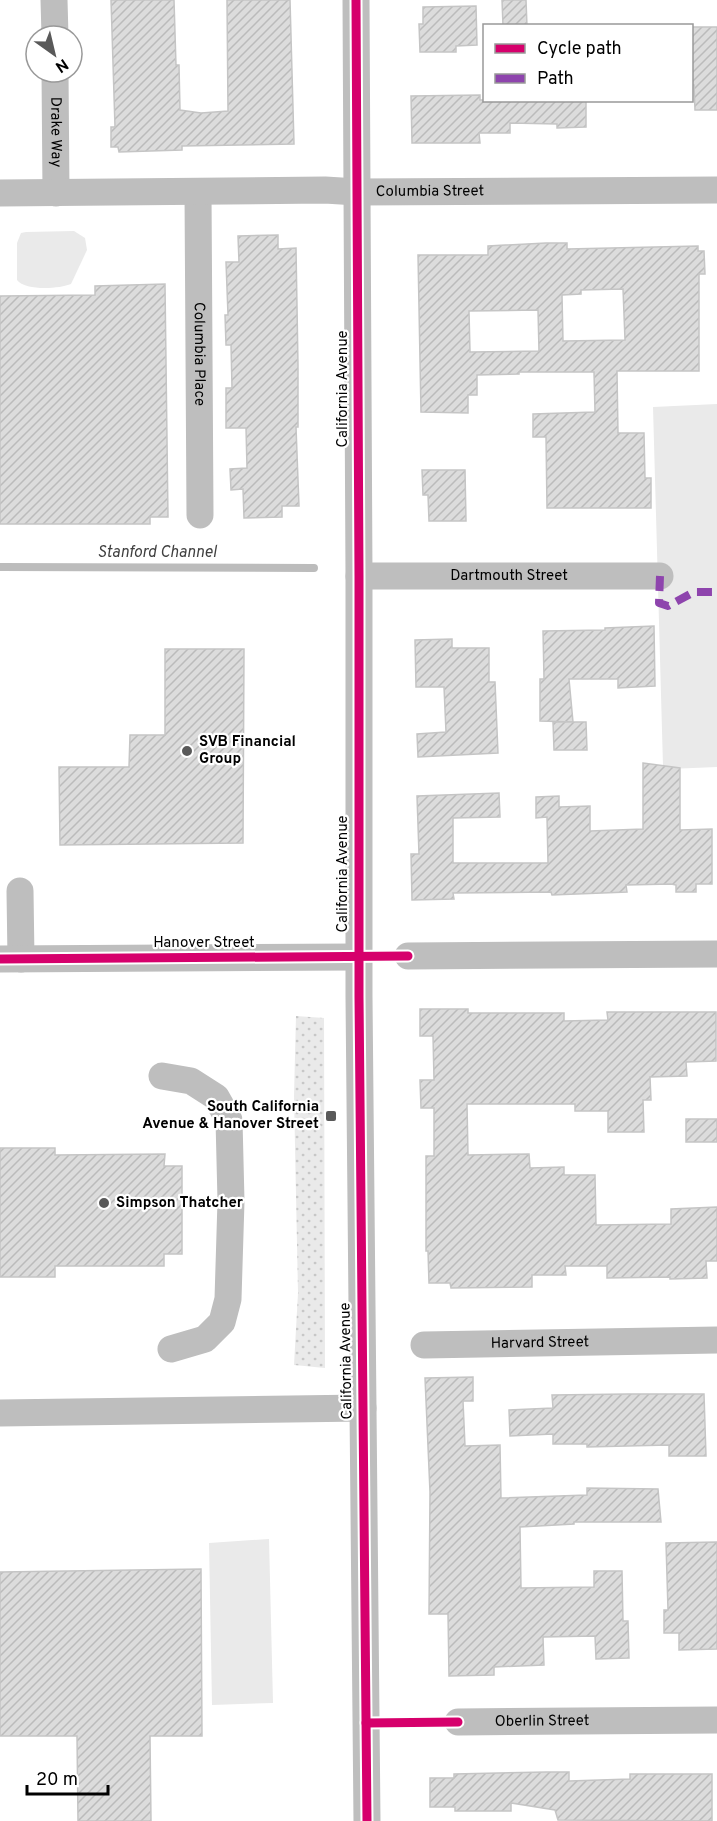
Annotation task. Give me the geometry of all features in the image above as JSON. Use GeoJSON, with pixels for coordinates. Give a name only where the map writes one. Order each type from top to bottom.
{"type":"FeatureCollection","features":[{"type":"Feature","properties":{"kind":"street"},"geometry":{"type":"LineString","coordinates":[[54,0],[55,24]]}},
{"type":"Feature","properties":{"kind":"street","name":"California Avenue"},"geometry":{"type":"LineString","coordinates":[[356,0],[358,957],[367,1821]]}},
{"type":"Feature","properties":{"kind":"street","name":"Drake Way"},"geometry":{"type":"LineString","coordinates":[[55,84],[56,193]]}},
{"type":"Feature","properties":{"kind":"street","name":"Columbia Street"},"geometry":{"type":"LineString","coordinates":[[0,194],[326,190],[357,192],[717,190]]}},
{"type":"Feature","properties":{"kind":"street","name":"Columbia Place"},"geometry":{"type":"LineString","coordinates":[[198,192],[200,515]]}},
{"type":"Feature","properties":{"kind":"street","name":"Dartmouth Street"},"geometry":{"type":"LineString","coordinates":[[359,576],[660,576]]}},
{"type":"Feature","properties":{"kind":"street"},"geometry":{"type":"LineString","coordinates":[[10,959],[20,891]]}},
{"type":"Feature","properties":{"kind":"street"},"geometry":{"type":"LineString","coordinates":[[408,956],[717,954]]}},
{"type":"Feature","properties":{"kind":"street","name":"Hanover Street"},"geometry":{"type":"LineString","coordinates":[[10,959],[358,957]]}},
{"type":"Feature","properties":{"kind":"street"},"geometry":{"type":"LineString","coordinates":[[162,1076],[191,1081],[216,1097],[229,1120],[231,1201],[228,1299],[222,1322],[205,1339],[171,1349]]}},
{"type":"Feature","properties":{"kind":"street","name":"Harvard Street"},"geometry":{"type":"LineString","coordinates":[[424,1345],[717,1340]]}},
{"type":"Feature","properties":{"kind":"street"},"geometry":{"type":"LineString","coordinates":[[0,1413],[363,1408]]}},
{"type":"Feature","properties":{"kind":"street","name":"Oberlin Street"},"geometry":{"type":"LineString","coordinates":[[458,1722],[717,1720]]}},
{"type":"Feature","properties":{"kind":"shaded area"},"geometry":{"type":"Polygon","coordinates":[[[74,231],[85,238],[87,250],[71,284],[51,288],[34,287],[21,284],[17,280],[17,243],[21,233],[74,231]]]}},
{"type":"Feature","properties":{"kind":"shaded area"},"geometry":{"type":"Polygon","coordinates":[[[717,404],[717,767],[669,769],[668,766],[663,766],[653,407],[717,404]]]}},
{"type":"Feature","properties":{"kind":"shaded area"},"geometry":{"type":"Polygon","coordinates":[[[296,1016],[324,1018],[325,1368],[294,1365],[298,1293],[294,1096],[296,1016]]]}},
{"type":"Feature","properties":{"kind":"shaded area"},"geometry":{"type":"Polygon","coordinates":[[[269,1539],[273,1703],[212,1705],[209,1543],[269,1539]]]}},
{"type":"Feature","properties":{"kind":"building"},"geometry":{"type":"Polygon","coordinates":[[[111,0],[174,0],[180,110],[201,113],[228,111],[227,0],[290,0],[294,144],[182,146],[182,150],[119,152],[118,147],[111,147],[111,127],[115,127],[111,0]]]}},
{"type":"Feature","properties":{"kind":"building"},"geometry":{"type":"Polygon","coordinates":[[[502,0],[526,0],[527,24],[503,24],[502,0]]]}},
{"type":"Feature","properties":{"kind":"building"},"geometry":{"type":"Polygon","coordinates":[[[476,6],[477,45],[456,46],[456,52],[420,52],[419,24],[423,24],[423,7],[476,6]]]}},
{"type":"Feature","properties":{"kind":"building"},"geometry":{"type":"Polygon","coordinates":[[[693,27],[717,27],[717,110],[695,110],[693,27]]]}},
{"type":"Feature","properties":{"kind":"building"},"geometry":{"type":"Polygon","coordinates":[[[480,95],[480,100],[483,102],[586,102],[586,127],[557,128],[557,124],[510,123],[510,133],[479,133],[480,143],[412,143],[411,96],[480,95]]]}},
{"type":"Feature","properties":{"kind":"building"},"geometry":{"type":"Polygon","coordinates":[[[278,235],[278,249],[296,248],[298,427],[296,427],[299,506],[282,506],[282,517],[244,518],[243,489],[231,490],[230,469],[247,468],[246,428],[226,428],[226,388],[232,388],[231,345],[226,345],[225,315],[228,315],[226,262],[239,262],[238,236],[278,235]]]}},
{"type":"Feature","properties":{"kind":"building"},"geometry":{"type":"Polygon","coordinates":[[[567,243],[567,249],[698,246],[698,251],[704,251],[705,274],[699,274],[699,371],[617,371],[618,433],[644,433],[645,478],[651,478],[651,508],[547,508],[546,437],[533,437],[533,414],[595,412],[594,372],[519,372],[519,374],[477,375],[477,395],[468,395],[468,413],[421,412],[418,255],[488,255],[488,246],[567,243]],[[623,289],[581,290],[581,294],[562,295],[563,341],[625,340],[623,289]],[[538,310],[469,311],[470,352],[539,351],[538,310]]]}},
{"type":"Feature","properties":{"kind":"building"},"geometry":{"type":"Polygon","coordinates":[[[165,284],[168,517],[150,517],[150,524],[0,524],[0,296],[95,295],[95,286],[165,284]]]}},
{"type":"Feature","properties":{"kind":"building"},"geometry":{"type":"Polygon","coordinates":[[[422,470],[465,470],[466,521],[429,521],[428,495],[423,495],[422,470]]]}},
{"type":"Feature","properties":{"kind":"building"},"geometry":{"type":"Polygon","coordinates":[[[654,626],[655,686],[618,688],[618,679],[569,679],[573,722],[540,721],[540,679],[544,679],[543,631],[654,626]]]}},
{"type":"Feature","properties":{"kind":"building"},"geometry":{"type":"Polygon","coordinates":[[[452,639],[452,648],[489,648],[489,682],[495,682],[498,753],[418,757],[417,734],[446,732],[444,687],[416,687],[415,640],[452,639]]]}},
{"type":"Feature","properties":{"kind":"building","name":"SVB Financial Group"},"geometry":{"type":"Polygon","coordinates":[[[165,649],[244,649],[243,843],[60,845],[59,767],[129,767],[130,735],[165,735],[165,649]]]}},
{"type":"Feature","properties":{"kind":"building"},"geometry":{"type":"Polygon","coordinates":[[[553,722],[586,722],[587,750],[554,750],[553,722]]]}},
{"type":"Feature","properties":{"kind":"building"},"geometry":{"type":"Polygon","coordinates":[[[643,763],[680,768],[680,830],[712,829],[712,884],[696,884],[696,892],[676,892],[676,885],[671,884],[626,885],[627,892],[552,895],[551,892],[453,893],[454,899],[412,900],[411,854],[419,854],[417,796],[499,793],[500,817],[453,818],[453,863],[548,863],[547,817],[536,818],[536,797],[559,796],[559,807],[590,806],[590,831],[643,829],[643,763]]]}},
{"type":"Feature","properties":{"kind":"building"},"geometry":{"type":"Polygon","coordinates":[[[420,1009],[468,1009],[468,1013],[564,1013],[564,1021],[608,1020],[607,1012],[716,1012],[716,1061],[686,1062],[687,1076],[650,1077],[651,1100],[643,1100],[644,1132],[608,1132],[608,1111],[575,1111],[575,1104],[467,1104],[468,1155],[529,1154],[530,1168],[564,1167],[564,1175],[595,1175],[596,1225],[671,1224],[671,1209],[717,1207],[717,1261],[706,1261],[707,1278],[607,1278],[607,1266],[565,1266],[566,1275],[532,1275],[532,1287],[451,1288],[450,1283],[429,1283],[428,1251],[426,1251],[426,1156],[434,1156],[434,1108],[421,1108],[420,1080],[434,1080],[433,1036],[420,1036],[420,1009]]]}},
{"type":"Feature","properties":{"kind":"building"},"geometry":{"type":"Polygon","coordinates":[[[686,1119],[717,1119],[717,1142],[686,1142],[686,1119]]]}},
{"type":"Feature","properties":{"kind":"building"},"geometry":{"type":"Polygon","coordinates":[[[0,1148],[55,1148],[55,1155],[165,1154],[164,1166],[182,1166],[182,1254],[164,1254],[164,1266],[55,1266],[55,1277],[0,1277],[0,1148]]]}},
{"type":"Feature","properties":{"kind":"building"},"geometry":{"type":"Polygon","coordinates":[[[473,1377],[473,1401],[463,1401],[465,1446],[500,1445],[501,1498],[587,1495],[587,1488],[658,1489],[661,1522],[574,1522],[574,1524],[520,1527],[521,1588],[594,1587],[594,1571],[622,1571],[623,1621],[628,1621],[629,1658],[596,1659],[595,1636],[543,1637],[544,1665],[494,1667],[494,1675],[449,1676],[448,1614],[429,1614],[430,1492],[425,1378],[473,1377]]]}},
{"type":"Feature","properties":{"kind":"building"},"geometry":{"type":"Polygon","coordinates":[[[704,1394],[706,1456],[669,1456],[669,1445],[587,1447],[587,1444],[553,1444],[553,1434],[510,1436],[509,1410],[553,1408],[552,1395],[704,1394]]]}},
{"type":"Feature","properties":{"kind":"building"},"geometry":{"type":"Polygon","coordinates":[[[717,1542],[717,1649],[679,1650],[679,1633],[664,1633],[664,1610],[668,1610],[666,1543],[717,1542]]]}},
{"type":"Feature","properties":{"kind":"building"},"geometry":{"type":"Polygon","coordinates":[[[201,1569],[202,1736],[150,1736],[151,1821],[78,1821],[77,1736],[0,1736],[0,1572],[201,1569]]]}},
{"type":"Feature","properties":{"kind":"building"},"geometry":{"type":"Polygon","coordinates":[[[569,1772],[569,1781],[630,1779],[630,1774],[712,1774],[712,1821],[558,1820],[555,1810],[511,1803],[511,1811],[455,1811],[455,1807],[430,1807],[430,1778],[454,1778],[454,1774],[569,1772]]]}},
{"type":"Feature","properties":{"kind":"waterway","name":"Stanford Channel"},"geometry":{"type":"LineString","coordinates":[[0,567],[314,568]]}},
{"type":"Feature","properties":{"kind":"marked path"},"geometry":{"type":"LineString","coordinates":[[660,576],[659,603],[668,606],[694,592],[717,592]]}},
{"type":"Feature","properties":{"kind":"cycle path"},"geometry":{"type":"LineString","coordinates":[[356,0],[359,997],[367,1821]]}},
{"type":"Feature","properties":{"kind":"cycle path"},"geometry":{"type":"LineString","coordinates":[[0,959],[408,956]]}},
{"type":"Feature","properties":{"kind":"cycle path"},"geometry":{"type":"LineString","coordinates":[[366,1723],[458,1722]]}},
{"type":"Feature","properties":{"kind":"place","name":"SVB Financial Group"},"geometry":{"type":"Point","coordinates":[187,751]}},
{"type":"Feature","properties":{"kind":"place","name":"South California Avenue & Hanover Street"},"geometry":{"type":"Point","coordinates":[331,1116]}},
{"type":"Feature","properties":{"kind":"place","name":"Simpson Thatcher"},"geometry":{"type":"Point","coordinates":[104,1203]}}]}
